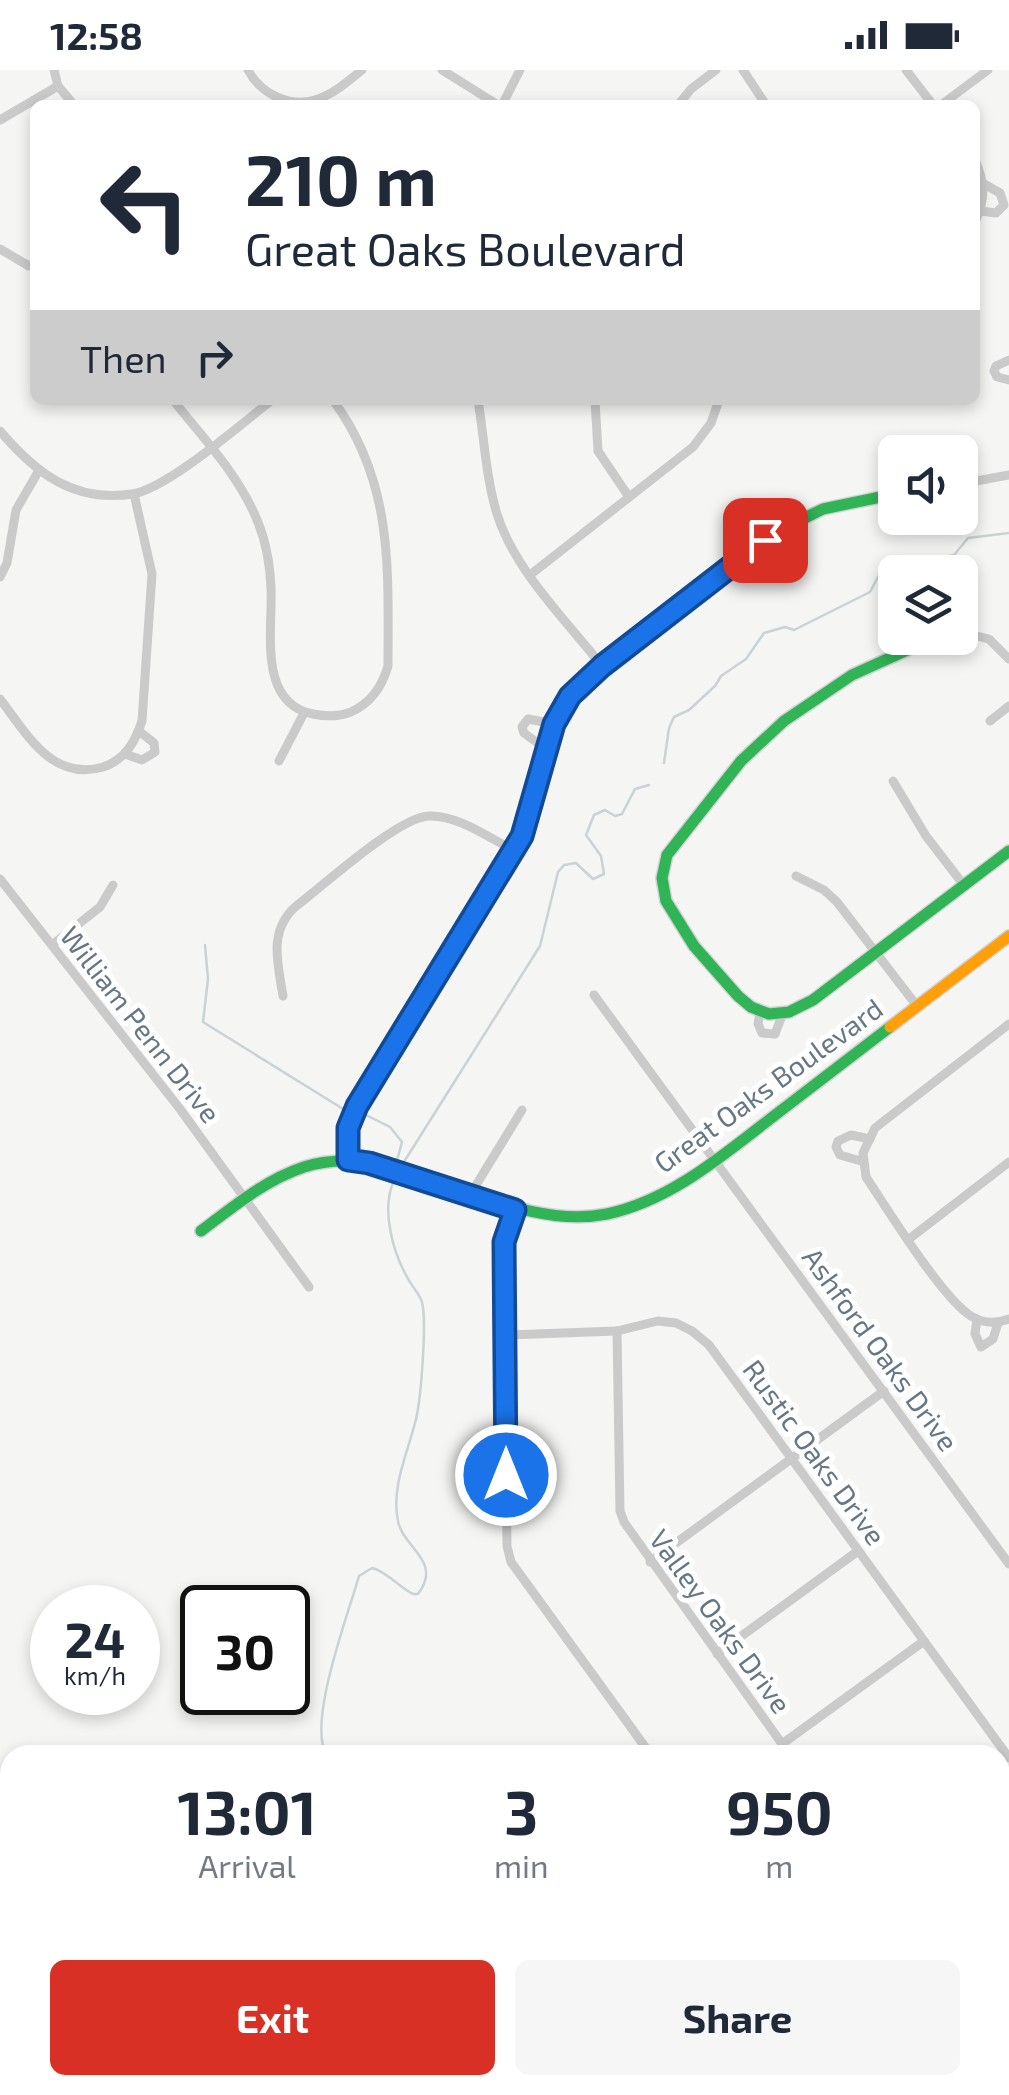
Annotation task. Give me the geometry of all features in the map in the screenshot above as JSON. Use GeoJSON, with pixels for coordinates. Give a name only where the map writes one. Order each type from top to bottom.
{"type":"FeatureCollection","features":[{"type":"Feature","properties":{"kind":"street"},"geometry":{"type":"LineString","coordinates":[[54,70],[58,86],[70,100]]}},
{"type":"Feature","properties":{"kind":"street"},"geometry":{"type":"LineString","coordinates":[[248,70],[270,95],[288,100]]}},
{"type":"Feature","properties":{"kind":"street"},"geometry":{"type":"LineString","coordinates":[[316,100],[362,70]]}},
{"type":"Feature","properties":{"kind":"street"},"geometry":{"type":"LineString","coordinates":[[442,70],[492,100]]}},
{"type":"Feature","properties":{"kind":"street"},"geometry":{"type":"LineString","coordinates":[[503,100],[520,70]]}},
{"type":"Feature","properties":{"kind":"street"},"geometry":{"type":"LineString","coordinates":[[682,100],[716,70]]}},
{"type":"Feature","properties":{"kind":"street"},"geometry":{"type":"LineString","coordinates":[[743,70],[763,100]]}},
{"type":"Feature","properties":{"kind":"street"},"geometry":{"type":"LineString","coordinates":[[906,70],[929,100]]}},
{"type":"Feature","properties":{"kind":"street"},"geometry":{"type":"LineString","coordinates":[[948,100],[988,70]]}},
{"type":"Feature","properties":{"kind":"street"},"geometry":{"type":"LineString","coordinates":[[34,100],[58,86]]}},
{"type":"Feature","properties":{"kind":"street"},"geometry":{"type":"LineString","coordinates":[[0,120],[30,102]]}},
{"type":"Feature","properties":{"kind":"street"},"geometry":{"type":"LineString","coordinates":[[980,173],[984,184],[980,211],[996,214],[1004,205],[1000,192],[984,184]]}},
{"type":"Feature","properties":{"kind":"street"},"geometry":{"type":"LineString","coordinates":[[0,249],[29,266]]}},
{"type":"Feature","properties":{"kind":"street"},"geometry":{"type":"LineString","coordinates":[[1009,360],[996,366],[994,372],[1009,380]]}},
{"type":"Feature","properties":{"kind":"street"},"geometry":{"type":"LineString","coordinates":[[177,405],[252,505],[262,531],[271,587],[271,665],[283,694],[304,712],[342,716],[362,707],[384,682],[388,666],[388,550],[376,485],[357,439],[336,405]]}},
{"type":"Feature","properties":{"kind":"street"},"geometry":{"type":"LineString","coordinates":[[0,430],[38,472],[64,486],[96,493],[134,494],[162,480],[265,405]]}},
{"type":"Feature","properties":{"kind":"street"},"geometry":{"type":"LineString","coordinates":[[479,405],[497,513],[509,542],[602,666]]}},
{"type":"Feature","properties":{"kind":"street"},"geometry":{"type":"LineString","coordinates":[[595,405],[598,451],[630,497]]}},
{"type":"Feature","properties":{"kind":"street"},"geometry":{"type":"LineString","coordinates":[[530,575],[692,446],[711,423],[717,405]]}},
{"type":"Feature","properties":{"kind":"street"},"geometry":{"type":"LineString","coordinates":[[0,577],[8,564],[16,510],[38,472]]}},
{"type":"Feature","properties":{"kind":"street"},"geometry":{"type":"LineString","coordinates":[[978,481],[1009,475]]}},
{"type":"Feature","properties":{"kind":"street"},"geometry":{"type":"LineString","coordinates":[[0,699],[41,753],[56,764],[77,771],[93,769],[125,754],[139,731],[152,574],[134,494]]}},
{"type":"Feature","properties":{"kind":"street"},"geometry":{"type":"LineString","coordinates":[[348,1160],[348,1128],[357,1106],[528,824],[554,724],[570,696],[602,666],[780,530],[823,509],[878,498]]}},
{"type":"Feature","properties":{"kind":"street"},"geometry":{"type":"LineString","coordinates":[[978,636],[989,639],[1009,659]]}},
{"type":"Feature","properties":{"kind":"street"},"geometry":{"type":"LineString","coordinates":[[897,655],[852,676],[784,720],[741,761],[667,855],[663,885],[676,918],[730,992],[760,1012],[783,1014],[813,1000],[1009,851]]}},
{"type":"Feature","properties":{"kind":"street"},"geometry":{"type":"LineString","coordinates":[[990,721],[1009,706]]}},
{"type":"Feature","properties":{"kind":"street"},"geometry":{"type":"LineString","coordinates":[[279,761],[304,712]]}},
{"type":"Feature","properties":{"kind":"street"},"geometry":{"type":"LineString","coordinates":[[547,750],[524,733],[522,726],[528,719],[554,724]]}},
{"type":"Feature","properties":{"kind":"street"},"geometry":{"type":"LineString","coordinates":[[125,754],[142,760],[154,752],[154,743],[139,731]]}},
{"type":"Feature","properties":{"kind":"street"},"geometry":{"type":"LineString","coordinates":[[893,781],[926,836],[963,884]]}},
{"type":"Feature","properties":{"kind":"street"},"geometry":{"type":"LineString","coordinates":[[283,996],[276,941],[282,922],[405,823],[429,816],[449,819],[514,851]]}},
{"type":"Feature","properties":{"kind":"street"},"geometry":{"type":"LineString","coordinates":[[796,876],[830,895],[917,1006]]}},
{"type":"Feature","properties":{"kind":"street","name":"William Penn Drive"},"geometry":{"type":"LineString","coordinates":[[0,878],[180,1109],[309,1288]]}},
{"type":"Feature","properties":{"kind":"street"},"geometry":{"type":"LineString","coordinates":[[52,945],[100,908],[113,885]]}},
{"type":"Feature","properties":{"kind":"street","name":"Great Oaks Boulevard"},"geometry":{"type":"LineString","coordinates":[[201,1231],[244,1199],[291,1172],[348,1160],[554,1218],[593,1217],[635,1207],[672,1191],[715,1161],[1009,936]]}},
{"type":"Feature","properties":{"kind":"street","name":"Ashford Oaks Drive"},"geometry":{"type":"LineString","coordinates":[[594,995],[1009,1564]]}},
{"type":"Feature","properties":{"kind":"street"},"geometry":{"type":"LineString","coordinates":[[760,1012],[758,1024],[762,1033],[768,1035],[775,1034],[783,1014]]}},
{"type":"Feature","properties":{"kind":"street"},"geometry":{"type":"LineString","coordinates":[[977,1319],[975,1334],[981,1347],[994,1338],[1004,1321],[977,1319],[956,1304],[866,1177],[861,1161],[875,1128],[1009,1024]]}},
{"type":"Feature","properties":{"kind":"street"},"geometry":{"type":"LineString","coordinates":[[470,1195],[522,1110]]}},
{"type":"Feature","properties":{"kind":"street"},"geometry":{"type":"LineString","coordinates":[[861,1161],[840,1155],[836,1148],[838,1140],[851,1136],[870,1139]]}},
{"type":"Feature","properties":{"kind":"street"},"geometry":{"type":"LineString","coordinates":[[909,1239],[1009,1162]]}},
{"type":"Feature","properties":{"kind":"street"},"geometry":{"type":"LineString","coordinates":[[515,1210],[504,1242],[506,1546],[511,1562],[644,1745]]}},
{"type":"Feature","properties":{"kind":"street","name":"Rustic Oaks Drive"},"geometry":{"type":"LineString","coordinates":[[505,1334],[617,1331],[658,1321],[676,1323],[692,1331],[709,1346],[791,1458],[995,1745]]}},
{"type":"Feature","properties":{"kind":"street","name":"Valley Oaks Drive"},"geometry":{"type":"LineString","coordinates":[[617,1331],[620,1511],[629,1534],[782,1744]]}},
{"type":"Feature","properties":{"kind":"street"},"geometry":{"type":"LineString","coordinates":[[650,1562],[884,1391]]}},
{"type":"Feature","properties":{"kind":"street"},"geometry":{"type":"LineString","coordinates":[[717,1654],[858,1550]]}},
{"type":"Feature","properties":{"kind":"street"},"geometry":{"type":"LineString","coordinates":[[782,1744],[924,1641]]}},
{"type":"Feature","properties":{"kind":"waterway"},"geometry":{"type":"LineString","coordinates":[[954,555],[968,538],[1009,533]]}},
{"type":"Feature","properties":{"kind":"waterway"},"geometry":{"type":"LineString","coordinates":[[664,763],[674,717],[689,710],[721,676],[746,659],[764,633],[785,627],[794,630],[870,592],[878,577]]}},
{"type":"Feature","properties":{"kind":"waterway"},"geometry":{"type":"LineString","coordinates":[[402,1165],[540,946],[558,872],[564,865],[576,863],[593,879],[604,874],[601,856],[586,835],[594,815],[605,810],[615,816],[622,814],[635,789],[649,785]]}},
{"type":"Feature","properties":{"kind":"waterway"},"geometry":{"type":"LineString","coordinates":[[205,945],[208,979],[203,1022],[348,1112]]}},
{"type":"Feature","properties":{"kind":"waterway"},"geometry":{"type":"LineString","coordinates":[[362,1113],[390,1127],[402,1142],[396,1164]]}},
{"type":"Feature","properties":{"kind":"waterway"},"geometry":{"type":"LineString","coordinates":[[324,1745],[325,1695],[359,1576],[372,1568],[413,1594],[418,1594],[425,1582],[424,1564],[401,1531],[396,1509],[401,1471],[417,1413],[424,1326],[422,1302],[404,1271],[391,1233],[388,1205],[394,1181]]}},
{"type":"Feature","properties":{"kind":"traffic: fast"},"geometry":{"type":"LineString","coordinates":[[348,1161],[349,1129],[357,1106],[513,854],[528,823],[554,724],[579,685],[780,530],[823,509],[878,498]]}},
{"type":"Feature","properties":{"kind":"traffic: fast"},"geometry":{"type":"LineString","coordinates":[[896,655],[852,675],[784,721],[741,761],[667,855],[662,878],[666,901],[694,946],[738,996],[769,1014],[789,1012],[813,1000],[1009,851]]}},
{"type":"Feature","properties":{"kind":"traffic: fast"},"geometry":{"type":"LineString","coordinates":[[201,1231],[276,1179],[304,1167],[340,1161],[377,1164],[529,1211],[568,1216],[607,1214],[630,1208],[673,1188],[713,1162],[890,1027]]}},
{"type":"Feature","properties":{"kind":"traffic: slow"},"geometry":{"type":"LineString","coordinates":[[890,1027],[1009,936]]}},
{"type":"Feature","properties":{"kind":"route"},"geometry":{"type":"LineString","coordinates":[[506,1475],[504,1242],[515,1210],[369,1163],[348,1160],[348,1128],[357,1106],[522,836],[554,724],[570,696],[602,666],[765,540]]}}]}
